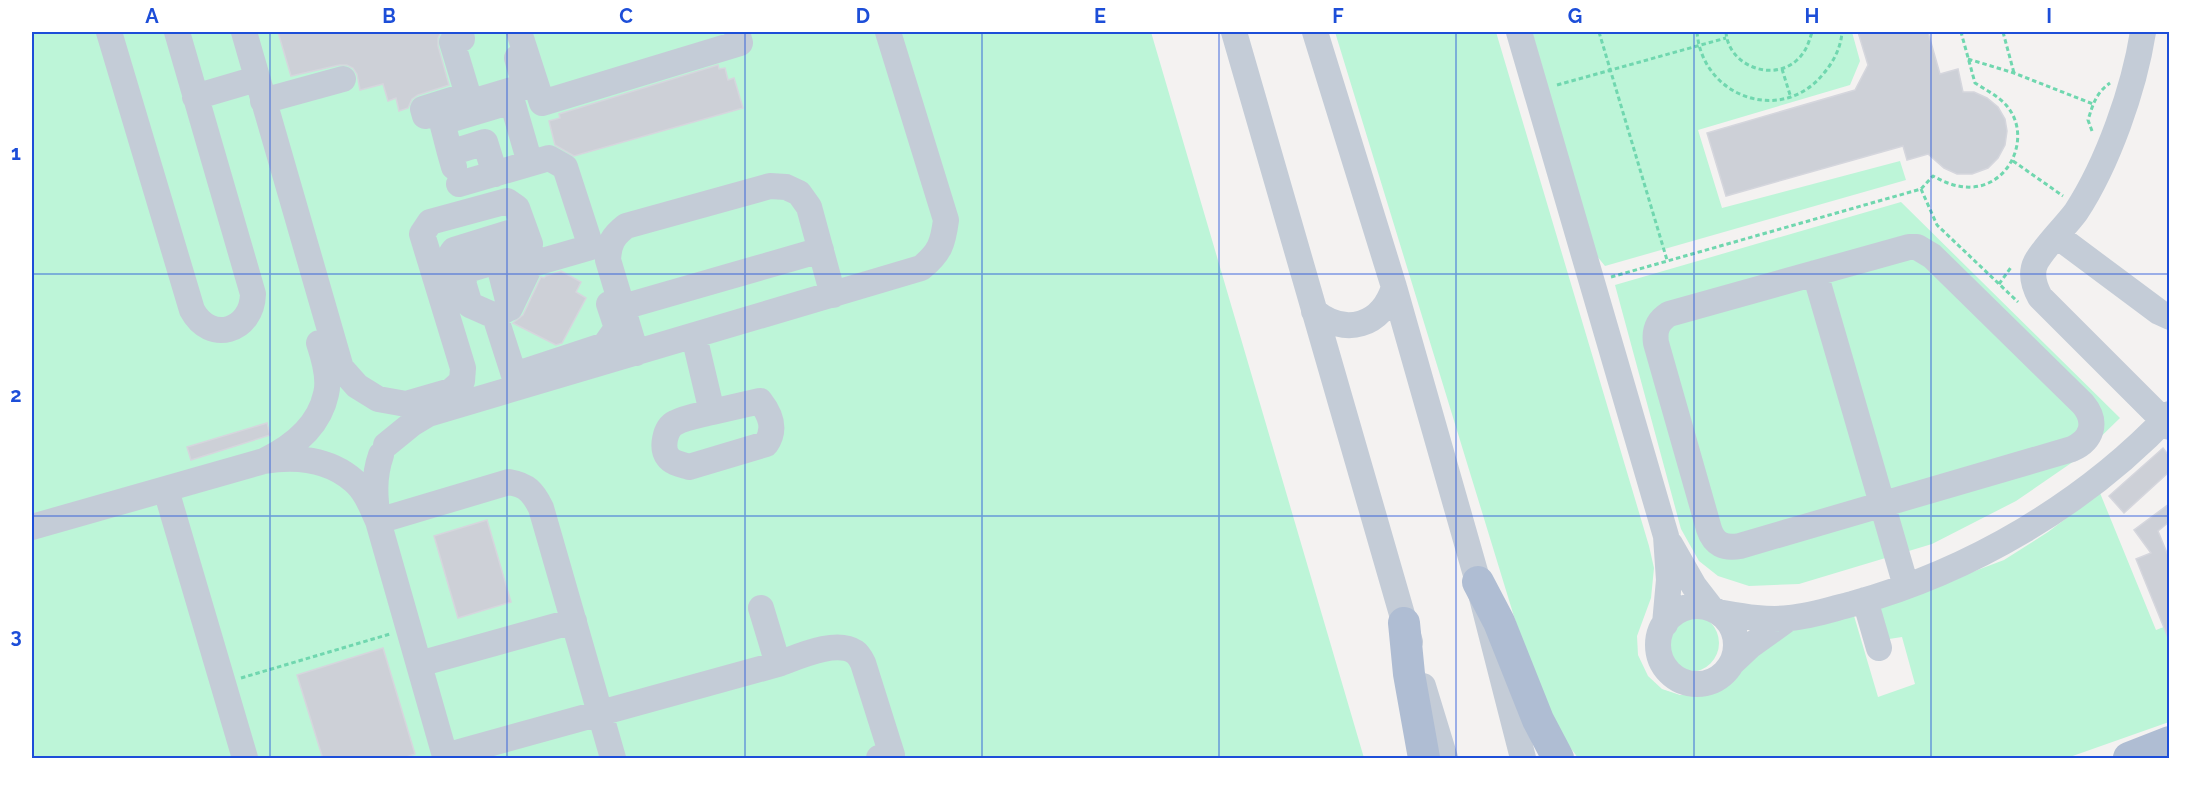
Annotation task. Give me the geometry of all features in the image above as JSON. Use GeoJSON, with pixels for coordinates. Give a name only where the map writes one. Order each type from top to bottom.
{"type":"FeatureCollection","features":[{"type":"Feature","properties":{"kind":"main road"},"geometry":{"type":"LineString","coordinates":[[1478,582],[1499,622],[1538,720],[1558,759]]}},
{"type":"Feature","properties":{"kind":"main road"},"geometry":{"type":"LineString","coordinates":[[1404,623],[1409,674],[1424,759]]}},
{"type":"Feature","properties":{"kind":"main road"},"geometry":{"type":"LineString","coordinates":[[2129,759],[2169,742]]}},
{"type":"Feature","properties":{"kind":"street"},"geometry":{"type":"LineString","coordinates":[[109,32],[192,310],[202,324],[219,330],[227,329],[235,327],[247,317],[253,302],[253,294],[177,32]]}},
{"type":"Feature","properties":{"kind":"street"},"geometry":{"type":"LineString","coordinates":[[231,32],[326,371],[327,393],[313,429],[313,441],[317,452],[325,462],[355,482],[367,498],[378,521]]}},
{"type":"Feature","properties":{"kind":"street"},"geometry":{"type":"LineString","coordinates":[[244,32],[341,368],[357,386],[378,399],[406,404],[451,391],[462,381],[463,368],[422,234],[430,222],[507,201],[517,208],[530,244],[524,253],[467,270],[463,282],[470,305],[503,312]]}},
{"type":"Feature","properties":{"kind":"street"},"geometry":{"type":"LineString","coordinates":[[461,32],[462,39],[453,42],[468,95],[423,109],[425,116],[525,86],[510,32]]}},
{"type":"Feature","properties":{"kind":"street"},"geometry":{"type":"LineString","coordinates":[[519,32],[542,103],[740,43],[737,32]]}},
{"type":"Feature","properties":{"kind":"street"},"geometry":{"type":"LineString","coordinates":[[32,527],[264,460],[286,457],[307,459],[348,471],[360,470],[372,464],[406,428],[428,414],[921,268],[933,259],[943,242],[946,220],[888,32]]}},
{"type":"Feature","properties":{"kind":"street"},"geometry":{"type":"LineString","coordinates":[[1234,32],[1445,759]]}},
{"type":"Feature","properties":{"kind":"street"},"geometry":{"type":"LineString","coordinates":[[1315,32],[1394,287],[1478,582],[1523,759]]}},
{"type":"Feature","properties":{"kind":"street"},"geometry":{"type":"LineString","coordinates":[[1518,32],[1666,536],[1669,580],[1665,624],[1659,637],[1659,651],[1663,664],[1672,675],[1684,682],[1698,684],[1712,682],[1724,674],[1750,646],[1789,618]]}},
{"type":"Feature","properties":{"kind":"street"},"geometry":{"type":"LineString","coordinates":[[1665,624],[1680,610],[1690,607],[1742,616],[1789,618],[1865,600],[1954,567],[2044,518],[2118,463],[2167,421],[2040,297],[2034,287],[2032,275],[2035,264],[2077,210],[2093,182],[2127,98],[2143,32]]}},
{"type":"Feature","properties":{"kind":"street"},"geometry":{"type":"LineString","coordinates":[[263,101],[343,79]]}},
{"type":"Feature","properties":{"kind":"street"},"geometry":{"type":"LineString","coordinates":[[195,97],[246,82]]}},
{"type":"Feature","properties":{"kind":"street"},"geometry":{"type":"LineString","coordinates":[[468,211],[441,122],[512,101],[530,163]]}},
{"type":"Feature","properties":{"kind":"street"},"geometry":{"type":"LineString","coordinates":[[476,112],[495,174]]}},
{"type":"Feature","properties":{"kind":"street"},"geometry":{"type":"LineString","coordinates":[[450,153],[521,131]]}},
{"type":"Feature","properties":{"kind":"street"},"geometry":{"type":"LineString","coordinates":[[459,184],[549,158],[565,167],[591,247],[617,328],[605,345],[514,375],[503,312],[501,273],[591,247]]}},
{"type":"Feature","properties":{"kind":"street"},"geometry":{"type":"LineString","coordinates":[[636,353],[608,260],[609,245],[614,234],[626,226],[770,186],[786,187],[799,193],[809,207],[833,295]]}},
{"type":"Feature","properties":{"kind":"street"},"geometry":{"type":"LineString","coordinates":[[484,397],[448,269],[448,262],[450,255],[459,247],[509,233]]}},
{"type":"Feature","properties":{"kind":"street"},"geometry":{"type":"LineString","coordinates":[[2057,237],[2169,317]]}},
{"type":"Feature","properties":{"kind":"street"},"geometry":{"type":"LineString","coordinates":[[1909,247],[1925,250],[2083,404],[2092,421],[2087,439],[2072,450],[1732,548],[1717,543],[1708,529],[1656,343],[1657,326],[1662,318],[1669,314],[1815,273],[1909,247]]}},
{"type":"Feature","properties":{"kind":"street"},"geometry":{"type":"LineString","coordinates":[[623,307],[821,250]]}},
{"type":"Feature","properties":{"kind":"street"},"geometry":{"type":"LineString","coordinates":[[1815,273],[1906,586]]}},
{"type":"Feature","properties":{"kind":"street"},"geometry":{"type":"LineString","coordinates":[[1314,311],[1322,318],[1341,325],[1361,324],[1371,320],[1386,306],[1394,287]]}},
{"type":"Feature","properties":{"kind":"street"},"geometry":{"type":"LineString","coordinates":[[694,336],[712,412]]}},
{"type":"Feature","properties":{"kind":"street"},"geometry":{"type":"LineString","coordinates":[[321,348],[342,384],[381,412],[386,422],[388,434],[375,472],[374,494],[378,521],[445,758],[600,712],[778,664],[829,647],[843,647],[856,652],[863,663],[888,757]]}},
{"type":"Feature","properties":{"kind":"street"},"geometry":{"type":"LineString","coordinates":[[264,460],[300,440],[331,401],[351,396],[400,413],[428,414]]}},
{"type":"Feature","properties":{"kind":"street"},"geometry":{"type":"LineString","coordinates":[[378,521],[509,482],[522,484],[533,492],[542,508],[613,759]]}},
{"type":"Feature","properties":{"kind":"street"},"geometry":{"type":"LineString","coordinates":[[166,489],[245,759]]}},
{"type":"Feature","properties":{"kind":"street"},"geometry":{"type":"LineString","coordinates":[[1666,536],[1694,586],[1714,610],[1728,621],[1735,634],[1736,648],[1733,662]]}},
{"type":"Feature","properties":{"kind":"street"},"geometry":{"type":"LineString","coordinates":[[1865,600],[1879,648]]}},
{"type":"Feature","properties":{"kind":"street"},"geometry":{"type":"LineString","coordinates":[[761,608],[778,664]]}},
{"type":"Feature","properties":{"kind":"street"},"geometry":{"type":"LineString","coordinates":[[419,664],[574,621]]}},
{"type":"Feature","properties":{"kind":"path"},"geometry":{"type":"LineString","coordinates":[[1599,32],[1667,260]]}},
{"type":"Feature","properties":{"kind":"path"},"geometry":{"type":"LineString","coordinates":[[1697,32],[1698,46],[1707,67],[1723,85],[1743,96],[1767,101],[1791,98],[1816,84],[1833,62],[1842,32]]}},
{"type":"Feature","properties":{"kind":"path"},"geometry":{"type":"LineString","coordinates":[[1726,32],[1726,38],[1734,54],[1747,66],[1764,71],[1782,69],[1796,61],[1807,48],[1812,32]]}},
{"type":"Feature","properties":{"kind":"path"},"geometry":{"type":"LineString","coordinates":[[1611,277],[1921,189],[1933,176],[1958,187],[1976,187],[1994,180],[2013,160],[2018,135],[2015,121],[2007,106],[1994,94],[1976,84],[1961,32]]}},
{"type":"Feature","properties":{"kind":"path"},"geometry":{"type":"LineString","coordinates":[[2003,32],[2014,73]]}},
{"type":"Feature","properties":{"kind":"path"},"geometry":{"type":"LineString","coordinates":[[1557,85],[1726,38]]}},
{"type":"Feature","properties":{"kind":"path"},"geometry":{"type":"LineString","coordinates":[[1968,59],[2014,73],[2093,104]]}},
{"type":"Feature","properties":{"kind":"path"},"geometry":{"type":"LineString","coordinates":[[1782,69],[1791,98]]}},
{"type":"Feature","properties":{"kind":"path"},"geometry":{"type":"LineString","coordinates":[[2094,135],[2088,120],[2093,104],[2099,91],[2118,77]]}},
{"type":"Feature","properties":{"kind":"path"},"geometry":{"type":"LineString","coordinates":[[2013,160],[2064,197],[2069,188]]}},
{"type":"Feature","properties":{"kind":"path"},"geometry":{"type":"LineString","coordinates":[[1921,189],[1937,225],[2024,309]]}},
{"type":"Feature","properties":{"kind":"path"},"geometry":{"type":"LineString","coordinates":[[1999,284],[2018,258]]}},
{"type":"Feature","properties":{"kind":"path"},"geometry":{"type":"LineString","coordinates":[[222,683],[409,629]]}},
{"type":"Feature","properties":{"kind":"green space"},"geometry":{"type":"Polygon","coordinates":[[[32,32],[1151,32],[1364,758],[32,758],[32,32]]]}},
{"type":"Feature","properties":{"kind":"green space"},"geometry":{"type":"Polygon","coordinates":[[[1335,32],[1496,32],[1649,546],[1654,568],[1651,598],[1637,636],[1638,655],[1648,676],[1662,689],[1680,695],[1698,695],[1715,690],[1727,680],[1751,648],[1775,630],[1852,609],[1878,697],[1915,684],[1902,637],[1889,639],[1878,602],[1943,583],[2004,560],[2048,532],[2100,493],[2156,630],[2169,625],[2169,722],[2067,758],[1578,758],[1553,724],[1516,623],[1335,32]]]}},
{"type":"Feature","properties":{"kind":"green space"},"geometry":{"type":"Polygon","coordinates":[[[1532,32],[1852,32],[1860,61],[1850,85],[1698,130],[1722,208],[1900,161],[1906,180],[1605,266],[1596,255],[1532,32]]]}},
{"type":"Feature","properties":{"kind":"green space"},"geometry":{"type":"Polygon","coordinates":[[[1901,202],[2120,418],[2080,457],[2016,501],[1932,544],[1799,584],[1749,586],[1718,576],[1699,561],[1681,529],[1615,285],[1901,202]]]}},
{"type":"Feature","properties":{"kind":"green space"},"geometry":{"type":"Polygon","coordinates":[[[1690,614],[1706,619],[1714,627],[1719,643],[1714,659],[1706,667],[1690,672],[1674,667],[1666,659],[1661,643],[1666,627],[1674,619],[1690,614]]]}},
{"type":"Feature","properties":{"kind":"building"},"geometry":{"type":"Polygon","coordinates":[[[278,32],[441,32],[438,46],[449,85],[418,95],[412,99],[408,108],[399,111],[396,98],[388,101],[383,84],[360,90],[357,74],[347,65],[291,76],[278,32]]]}},
{"type":"Feature","properties":{"kind":"building"},"geometry":{"type":"Polygon","coordinates":[[[1858,32],[1928,32],[1940,74],[1958,69],[1963,92],[1974,92],[1987,98],[1998,107],[2005,119],[2007,131],[2005,145],[1998,158],[1988,168],[1972,174],[1957,174],[1944,168],[1928,154],[1907,160],[1903,146],[1726,196],[1707,133],[1855,90],[1868,65],[1858,32]]]}},
{"type":"Feature","properties":{"kind":"building"},"geometry":{"type":"Polygon","coordinates":[[[718,65],[719,69],[725,68],[728,80],[734,78],[743,108],[574,156],[555,145],[549,121],[560,118],[559,114],[718,65]]]}},
{"type":"Feature","properties":{"kind":"building"},"geometry":{"type":"Polygon","coordinates":[[[561,271],[581,282],[576,292],[586,298],[562,343],[556,345],[513,323],[523,315],[541,277],[544,278],[561,271]]]}},
{"type":"Feature","properties":{"kind":"building"},"geometry":{"type":"Polygon","coordinates":[[[267,423],[270,435],[191,460],[187,447],[267,423]]]}},
{"type":"Feature","properties":{"kind":"building"},"geometry":{"type":"Polygon","coordinates":[[[2163,448],[2169,456],[2169,472],[2124,513],[2109,496],[2163,448]]]}},
{"type":"Feature","properties":{"kind":"building"},"geometry":{"type":"Polygon","coordinates":[[[2169,504],[2169,522],[2158,531],[2169,558],[2169,640],[2136,559],[2151,553],[2134,530],[2169,504]]]}},
{"type":"Feature","properties":{"kind":"building"},"geometry":{"type":"Polygon","coordinates":[[[487,520],[511,602],[458,618],[434,536],[487,520]]]}},
{"type":"Feature","properties":{"kind":"building"},"geometry":{"type":"Polygon","coordinates":[[[383,648],[415,754],[401,759],[323,759],[297,675],[383,648]]]}}]}
